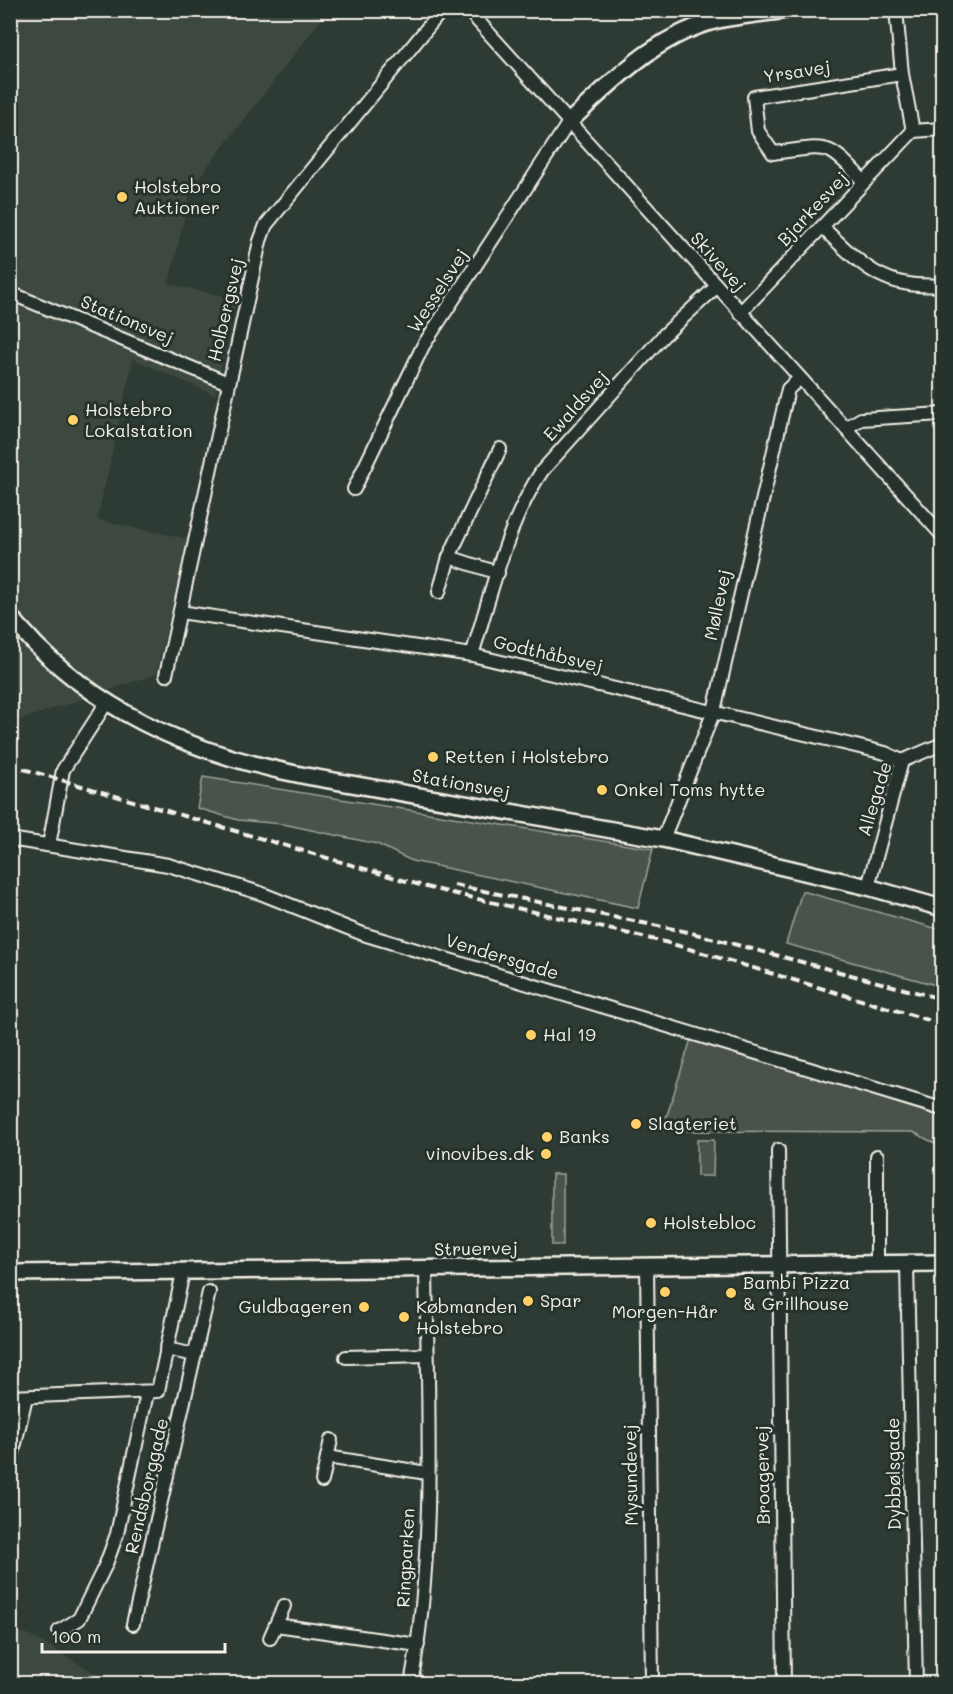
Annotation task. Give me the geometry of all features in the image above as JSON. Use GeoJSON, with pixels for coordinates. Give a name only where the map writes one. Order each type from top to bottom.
{"type":"FeatureCollection","features":[{"type":"Feature","properties":{"kind":"street","name":"Holbergsvej"},"geometry":{"type":"LineString","coordinates":[[166,675],[228,383],[260,242],[266,225],[442,10]]}},
{"type":"Feature","properties":{"kind":"street","name":"Skivevej"},"geometry":{"type":"LineString","coordinates":[[468,10],[942,536]]}},
{"type":"Feature","properties":{"kind":"street"},"geometry":{"type":"LineString","coordinates":[[569,122],[624,70],[670,38],[722,19],[786,10]]}},
{"type":"Feature","properties":{"kind":"street"},"geometry":{"type":"LineString","coordinates":[[896,10],[902,74],[913,131],[942,129]]}},
{"type":"Feature","properties":{"kind":"street","name":"Yrsavej"},"geometry":{"type":"LineString","coordinates":[[863,181],[832,149],[819,148],[773,153],[758,131],[754,97],[902,74]]}},
{"type":"Feature","properties":{"kind":"street","name":"Wesselsvej"},"geometry":{"type":"LineString","coordinates":[[354,489],[423,346],[569,122]]}},
{"type":"Feature","properties":{"kind":"street","name":"Bjarkesvej"},"geometry":{"type":"LineString","coordinates":[[740,313],[913,131]]}},
{"type":"Feature","properties":{"kind":"street"},"geometry":{"type":"LineString","coordinates":[[822,227],[869,271],[886,280],[923,287],[942,285]]}},
{"type":"Feature","properties":{"kind":"street","name":"Ewaldsvej"},"geometry":{"type":"LineString","coordinates":[[472,655],[498,573],[527,495],[542,471],[664,335],[716,287]]}},
{"type":"Feature","properties":{"kind":"street","name":"Stationsvej"},"geometry":{"type":"LineString","coordinates":[[10,293],[228,383]]}},
{"type":"Feature","properties":{"kind":"street","name":"Møllevej"},"geometry":{"type":"LineString","coordinates":[[663,839],[714,711],[788,389],[799,379]]}},
{"type":"Feature","properties":{"kind":"street"},"geometry":{"type":"LineString","coordinates":[[846,428],[861,419],[942,414]]}},
{"type":"Feature","properties":{"kind":"street"},"geometry":{"type":"LineString","coordinates":[[439,592],[449,557],[500,448]]}},
{"type":"Feature","properties":{"kind":"street"},"geometry":{"type":"LineString","coordinates":[[449,557],[498,573]]}},
{"type":"Feature","properties":{"kind":"street","name":"Godthåbsvej"},"geometry":{"type":"LineString","coordinates":[[180,612],[472,655],[885,753],[902,761]]}},
{"type":"Feature","properties":{"kind":"street","name":"Stationsvej"},"geometry":{"type":"LineString","coordinates":[[10,617],[34,643],[107,702],[150,726],[209,753],[253,766],[663,839],[868,887],[942,908]]}},
{"type":"Feature","properties":{"kind":"street"},"geometry":{"type":"LineString","coordinates":[[49,845],[63,770],[107,702]]}},
{"type":"Feature","properties":{"kind":"street","name":"Allegade"},"geometry":{"type":"LineString","coordinates":[[868,887],[902,761],[942,744]]}},
{"type":"Feature","properties":{"kind":"street","name":"Vendersgade"},"geometry":{"type":"LineString","coordinates":[[10,839],[168,865],[260,893],[363,934],[942,1109]]}},
{"type":"Feature","properties":{"kind":"street","name":"Broagervej"},"geometry":{"type":"LineString","coordinates":[[778,1150],[784,1683]]}},
{"type":"Feature","properties":{"kind":"street"},"geometry":{"type":"LineString","coordinates":[[877,1156],[877,1265]]}},
{"type":"Feature","properties":{"kind":"street","name":"Struervej"},"geometry":{"type":"LineString","coordinates":[[10,1273],[942,1263]]}},
{"type":"Feature","properties":{"kind":"street","name":"Dybbølsgade"},"geometry":{"type":"LineString","coordinates":[[907,1264],[916,1683]]}},
{"type":"Feature","properties":{"kind":"street","name":"Mysundevej"},"geometry":{"type":"LineString","coordinates":[[646,1266],[651,1683]]}},
{"type":"Feature","properties":{"kind":"street","name":"Ringparken"},"geometry":{"type":"LineString","coordinates":[[411,1683],[418,1645],[424,1586],[428,1355],[426,1270]]}},
{"type":"Feature","properties":{"kind":"street","name":"Rendsborggade"},"geometry":{"type":"LineString","coordinates":[[10,1397],[158,1391],[183,1272]]}},
{"type":"Feature","properties":{"kind":"street","name":"Rendsborggade"},"geometry":{"type":"LineString","coordinates":[[133,1624],[209,1292]]}},
{"type":"Feature","properties":{"kind":"street"},"geometry":{"type":"LineString","coordinates":[[166,1350],[195,1355]]}},
{"type":"Feature","properties":{"kind":"street"},"geometry":{"type":"LineString","coordinates":[[346,1357],[428,1355]]}},
{"type":"Feature","properties":{"kind":"street","name":"Rendsborggade"},"geometry":{"type":"LineString","coordinates":[[59,1631],[79,1619],[106,1564],[117,1534],[147,1393]]}},
{"type":"Feature","properties":{"kind":"street"},"geometry":{"type":"LineString","coordinates":[[10,1465],[26,1397]]}},
{"type":"Feature","properties":{"kind":"street"},"geometry":{"type":"LineString","coordinates":[[322,1481],[331,1440]]}},
{"type":"Feature","properties":{"kind":"street"},"geometry":{"type":"LineString","coordinates":[[327,1457],[427,1473]]}},
{"type":"Feature","properties":{"kind":"street"},"geometry":{"type":"LineString","coordinates":[[270,1638],[284,1606]]}},
{"type":"Feature","properties":{"kind":"street"},"geometry":{"type":"LineString","coordinates":[[276,1626],[418,1645]]}},
{"type":"Feature","properties":{"kind":"shaded area"},"geometry":{"type":"Polygon","coordinates":[[[10,11],[328,11],[191,188],[169,284],[236,299],[215,395],[133,359],[97,520],[188,539],[156,674],[11,723],[10,11]]]}},
{"type":"Feature","properties":{"kind":"shaded area"},"geometry":{"type":"Polygon","coordinates":[[[203,777],[653,849],[638,908],[412,861],[377,844],[283,824],[238,820],[197,808],[203,777]]]}},
{"type":"Feature","properties":{"kind":"shaded area"},"geometry":{"type":"Polygon","coordinates":[[[802,891],[942,930],[942,962],[936,985],[786,944],[802,891]]]}},
{"type":"Feature","properties":{"kind":"shaded area"},"geometry":{"type":"Polygon","coordinates":[[[691,1039],[942,1117],[942,1147],[913,1132],[662,1131],[691,1039]]]}},
{"type":"Feature","properties":{"kind":"shaded area"},"geometry":{"type":"Polygon","coordinates":[[[697,1140],[714,1140],[713,1176],[697,1176],[697,1140]]]}},
{"type":"Feature","properties":{"kind":"shaded area"},"geometry":{"type":"Polygon","coordinates":[[[552,1174],[563,1174],[563,1245],[552,1245],[552,1174]]]}},
{"type":"Feature","properties":{"kind":"shaded area"},"geometry":{"type":"Polygon","coordinates":[[[11,1632],[28,1634],[105,1679],[100,1684],[11,1683],[11,1632]]]}},
{"type":"Feature","properties":{"kind":"railway"},"geometry":{"type":"LineString","coordinates":[[10,765],[430,888],[669,943],[942,1024]]}},
{"type":"Feature","properties":{"kind":"railway"},"geometry":{"type":"LineString","coordinates":[[454,885],[688,932],[942,999]]}},
{"type":"Feature","properties":{"kind":"place","name":"Holstebro Auktioner"},"geometry":{"type":"Point","coordinates":[122,197]}},
{"type":"Feature","properties":{"kind":"place","name":"Holstebro Lokalstation"},"geometry":{"type":"Point","coordinates":[73,420]}},
{"type":"Feature","properties":{"kind":"place","name":"Retten i Holstebro"},"geometry":{"type":"Point","coordinates":[433,757]}},
{"type":"Feature","properties":{"kind":"place","name":"Onkel Toms hytte"},"geometry":{"type":"Point","coordinates":[602,790]}},
{"type":"Feature","properties":{"kind":"place","name":"Hal 19"},"geometry":{"type":"Point","coordinates":[531,1035]}},
{"type":"Feature","properties":{"kind":"place","name":"Slagteriet"},"geometry":{"type":"Point","coordinates":[636,1124]}},
{"type":"Feature","properties":{"kind":"place","name":"Banks"},"geometry":{"type":"Point","coordinates":[547,1137]}},
{"type":"Feature","properties":{"kind":"place","name":"vinovibes.dk"},"geometry":{"type":"Point","coordinates":[546,1154]}},
{"type":"Feature","properties":{"kind":"place","name":"Holstebloc"},"geometry":{"type":"Point","coordinates":[651,1223]}},
{"type":"Feature","properties":{"kind":"place","name":"Morgen-Hår"},"geometry":{"type":"Point","coordinates":[665,1292]}},
{"type":"Feature","properties":{"kind":"place","name":"Bambi Pizza & Grillhouse"},"geometry":{"type":"Point","coordinates":[731,1293]}},
{"type":"Feature","properties":{"kind":"place","name":"Spar"},"geometry":{"type":"Point","coordinates":[528,1301]}},
{"type":"Feature","properties":{"kind":"place","name":"Guldbageren"},"geometry":{"type":"Point","coordinates":[364,1307]}},
{"type":"Feature","properties":{"kind":"place","name":"Købmanden Holstebro"},"geometry":{"type":"Point","coordinates":[404,1317]}}]}
